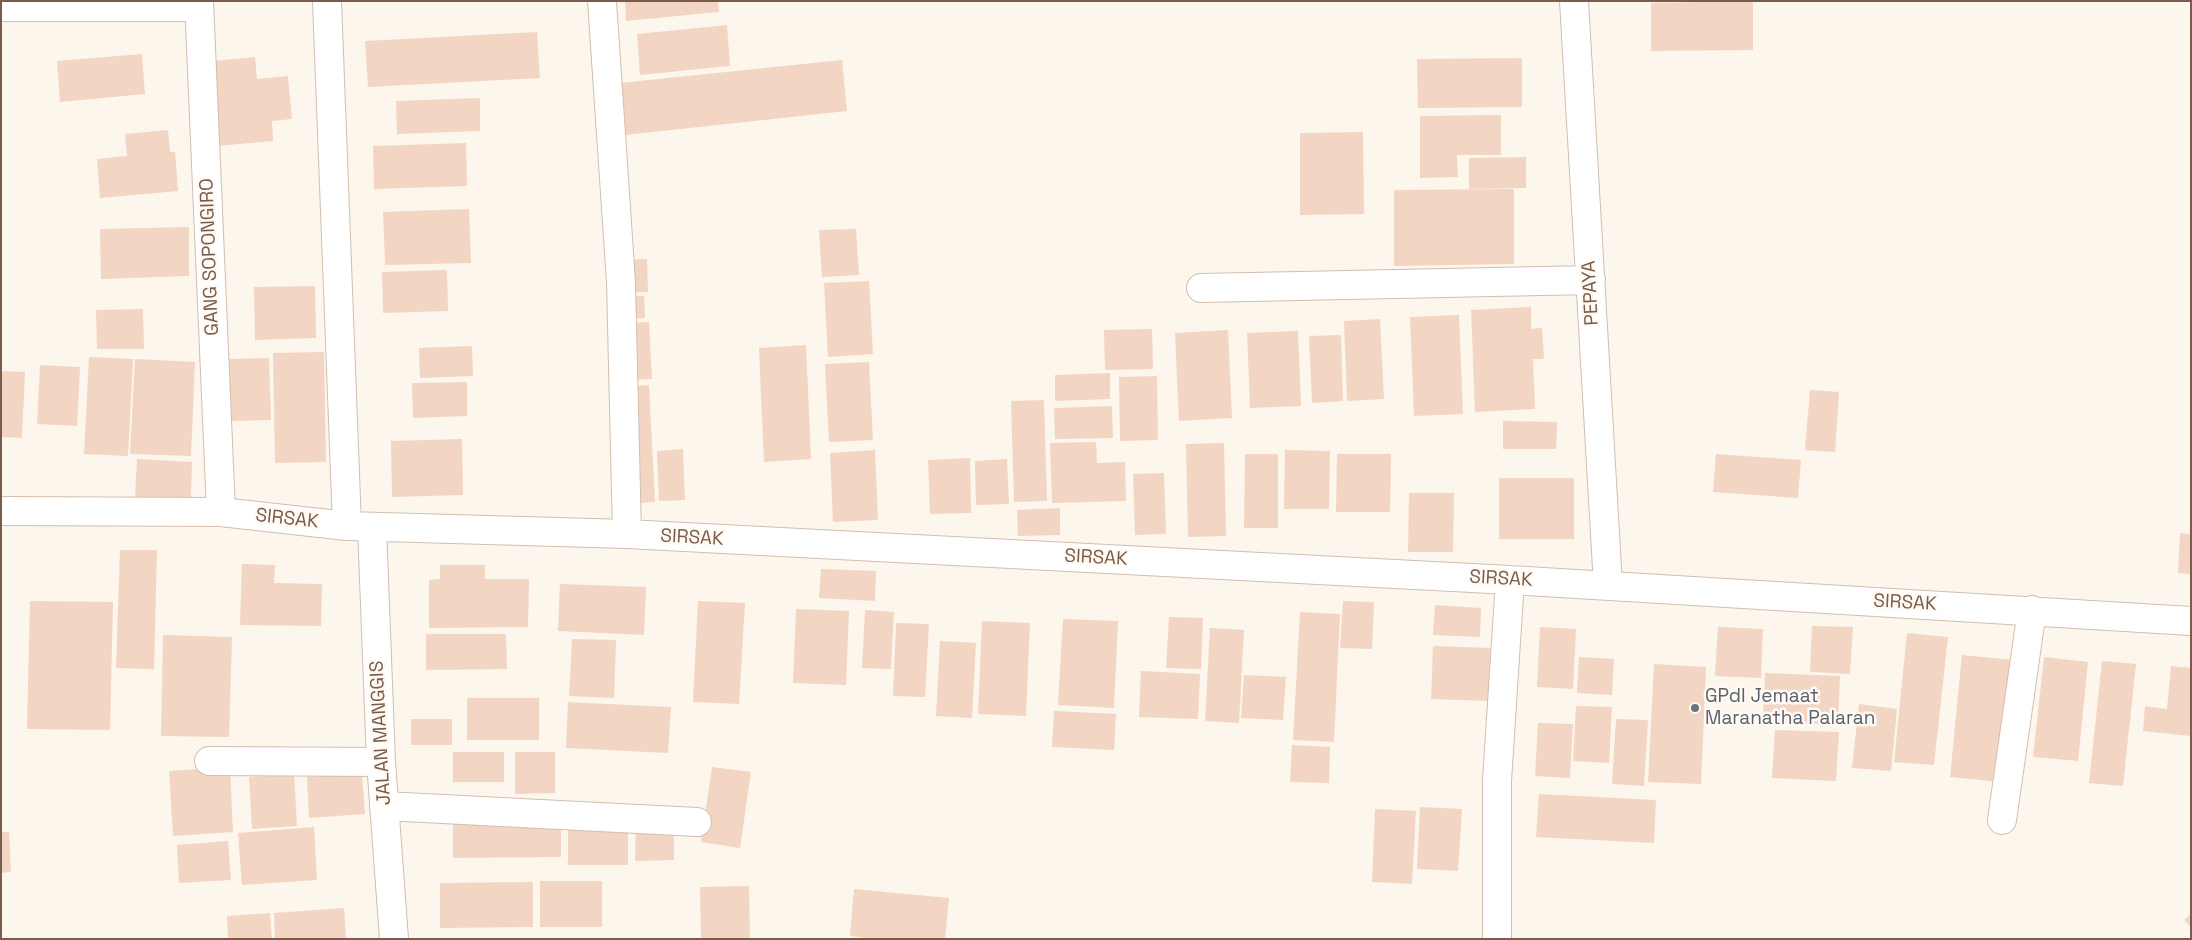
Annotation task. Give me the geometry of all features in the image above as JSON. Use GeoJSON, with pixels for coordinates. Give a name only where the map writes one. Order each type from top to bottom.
{"type":"FeatureCollection","features":[{"type":"Feature","properties":{"kind":"street","name":"JALAN MANGGIS"},"geometry":{"type":"LineString","coordinates":[[327,1],[360,526],[381,762],[394,939]]}},
{"type":"Feature","properties":{"kind":"street"},"geometry":{"type":"LineString","coordinates":[[602,1],[621,282],[627,534]]}},
{"type":"Feature","properties":{"kind":"street","name":"PEPAYA"},"geometry":{"type":"LineString","coordinates":[[1574,1],[1608,585]]}},
{"type":"Feature","properties":{"kind":"street"},"geometry":{"type":"LineString","coordinates":[[1,7],[199,4]]}},
{"type":"Feature","properties":{"kind":"street","name":"GANG SOPONGIRO"},"geometry":{"type":"LineString","coordinates":[[199,4],[221,512]]}},
{"type":"Feature","properties":{"kind":"street"},"geometry":{"type":"LineString","coordinates":[[1201,288],[1591,280]]}},
{"type":"Feature","properties":{"kind":"street","name":"SIRSAK"},"geometry":{"type":"LineString","coordinates":[[1,510],[221,512],[360,526],[627,534],[1608,585],[2191,621]]}},
{"type":"Feature","properties":{"kind":"street"},"geometry":{"type":"LineString","coordinates":[[1497,939],[1497,781],[1510,580]]}},
{"type":"Feature","properties":{"kind":"street"},"geometry":{"type":"LineString","coordinates":[[2002,820],[2032,610]]}},
{"type":"Feature","properties":{"kind":"street"},"geometry":{"type":"LineString","coordinates":[[209,761],[381,762]]}},
{"type":"Feature","properties":{"kind":"street"},"geometry":{"type":"LineString","coordinates":[[384,806],[697,822]]}},
{"type":"Feature","properties":{"kind":"building"},"geometry":{"type":"Polygon","coordinates":[[[625,1],[718,1],[719,12],[626,21],[625,1]]]}},
{"type":"Feature","properties":{"kind":"building"},"geometry":{"type":"Polygon","coordinates":[[[1753,1],[1753,50],[1651,51],[1651,3],[1753,1]]]}},
{"type":"Feature","properties":{"kind":"building"},"geometry":{"type":"Polygon","coordinates":[[[727,25],[730,66],[640,75],[637,34],[727,25]]]}},
{"type":"Feature","properties":{"kind":"building"},"geometry":{"type":"Polygon","coordinates":[[[537,32],[540,78],[368,87],[365,41],[537,32]]]}},
{"type":"Feature","properties":{"kind":"building"},"geometry":{"type":"Polygon","coordinates":[[[142,54],[145,94],[60,102],[57,61],[142,54]]]}},
{"type":"Feature","properties":{"kind":"building"},"geometry":{"type":"Polygon","coordinates":[[[255,57],[257,79],[288,76],[292,119],[272,121],[273,141],[205,147],[203,62],[255,57]]]}},
{"type":"Feature","properties":{"kind":"building"},"geometry":{"type":"Polygon","coordinates":[[[1522,58],[1522,107],[1418,108],[1417,59],[1522,58]]]}},
{"type":"Feature","properties":{"kind":"building"},"geometry":{"type":"Polygon","coordinates":[[[842,60],[847,111],[616,136],[610,84],[842,60]]]}},
{"type":"Feature","properties":{"kind":"building"},"geometry":{"type":"Polygon","coordinates":[[[480,98],[480,131],[397,134],[396,101],[480,98]]]}},
{"type":"Feature","properties":{"kind":"building"},"geometry":{"type":"Polygon","coordinates":[[[1501,115],[1501,155],[1457,155],[1458,177],[1420,178],[1420,116],[1501,115]]]}},
{"type":"Feature","properties":{"kind":"building"},"geometry":{"type":"Polygon","coordinates":[[[168,130],[170,152],[175,152],[178,191],[100,198],[97,159],[127,156],[125,134],[168,130]]]}},
{"type":"Feature","properties":{"kind":"building"},"geometry":{"type":"Polygon","coordinates":[[[1363,132],[1364,214],[1300,215],[1300,133],[1363,132]]]}},
{"type":"Feature","properties":{"kind":"building"},"geometry":{"type":"Polygon","coordinates":[[[466,143],[467,186],[374,189],[373,146],[466,143]]]}},
{"type":"Feature","properties":{"kind":"building"},"geometry":{"type":"Polygon","coordinates":[[[1526,157],[1526,188],[1469,189],[1469,158],[1526,157]]]}},
{"type":"Feature","properties":{"kind":"building"},"geometry":{"type":"Polygon","coordinates":[[[1514,189],[1514,264],[1394,266],[1394,190],[1514,189]]]}},
{"type":"Feature","properties":{"kind":"building"},"geometry":{"type":"Polygon","coordinates":[[[469,209],[471,263],[385,265],[383,212],[469,209]]]}},
{"type":"Feature","properties":{"kind":"building"},"geometry":{"type":"Polygon","coordinates":[[[189,227],[189,276],[101,279],[100,229],[189,227]]]}},
{"type":"Feature","properties":{"kind":"building"},"geometry":{"type":"Polygon","coordinates":[[[856,229],[859,275],[822,277],[819,230],[856,229]]]}},
{"type":"Feature","properties":{"kind":"building"},"geometry":{"type":"Polygon","coordinates":[[[647,259],[648,292],[626,293],[624,260],[647,259]]]}},
{"type":"Feature","properties":{"kind":"building"},"geometry":{"type":"Polygon","coordinates":[[[447,270],[448,311],[383,313],[382,272],[447,270]]]}},
{"type":"Feature","properties":{"kind":"building"},"geometry":{"type":"Polygon","coordinates":[[[869,281],[873,354],[828,357],[824,283],[869,281]]]}},
{"type":"Feature","properties":{"kind":"building"},"geometry":{"type":"Polygon","coordinates":[[[315,286],[316,338],[255,340],[254,287],[315,286]]]}},
{"type":"Feature","properties":{"kind":"building"},"geometry":{"type":"Polygon","coordinates":[[[644,296],[645,318],[609,320],[608,297],[644,296]]]}},
{"type":"Feature","properties":{"kind":"building"},"geometry":{"type":"Polygon","coordinates":[[[1531,307],[1531,329],[1542,328],[1544,359],[1533,359],[1535,409],[1475,412],[1471,310],[1531,307]]]}},
{"type":"Feature","properties":{"kind":"building"},"geometry":{"type":"Polygon","coordinates":[[[143,309],[144,349],[97,349],[96,310],[143,309]]]}},
{"type":"Feature","properties":{"kind":"building"},"geometry":{"type":"Polygon","coordinates":[[[1459,315],[1463,414],[1414,416],[1410,317],[1459,315]]]}},
{"type":"Feature","properties":{"kind":"building"},"geometry":{"type":"Polygon","coordinates":[[[1380,319],[1384,399],[1347,401],[1344,321],[1380,319]]]}},
{"type":"Feature","properties":{"kind":"building"},"geometry":{"type":"Polygon","coordinates":[[[649,322],[652,379],[612,381],[609,324],[649,322]]]}},
{"type":"Feature","properties":{"kind":"building"},"geometry":{"type":"Polygon","coordinates":[[[1152,329],[1153,369],[1105,370],[1104,330],[1152,329]]]}},
{"type":"Feature","properties":{"kind":"building"},"geometry":{"type":"Polygon","coordinates":[[[1228,330],[1232,418],[1179,421],[1175,333],[1228,330]]]}},
{"type":"Feature","properties":{"kind":"building"},"geometry":{"type":"Polygon","coordinates":[[[1298,331],[1301,406],[1250,408],[1247,333],[1298,331]]]}},
{"type":"Feature","properties":{"kind":"building"},"geometry":{"type":"Polygon","coordinates":[[[1341,335],[1343,401],[1312,403],[1309,336],[1341,335]]]}},
{"type":"Feature","properties":{"kind":"building"},"geometry":{"type":"Polygon","coordinates":[[[806,345],[811,459],[764,462],[759,348],[806,345]]]}},
{"type":"Feature","properties":{"kind":"building"},"geometry":{"type":"Polygon","coordinates":[[[472,346],[473,376],[420,378],[419,348],[472,346]]]}},
{"type":"Feature","properties":{"kind":"building"},"geometry":{"type":"Polygon","coordinates":[[[324,352],[326,462],[275,463],[273,353],[324,352]]]}},
{"type":"Feature","properties":{"kind":"building"},"geometry":{"type":"Polygon","coordinates":[[[89,357],[133,359],[128,456],[84,454],[89,357]]]}},
{"type":"Feature","properties":{"kind":"building"},"geometry":{"type":"Polygon","coordinates":[[[269,358],[271,420],[229,421],[228,359],[269,358]]]}},
{"type":"Feature","properties":{"kind":"building"},"geometry":{"type":"Polygon","coordinates":[[[135,359],[195,362],[191,456],[130,454],[135,359]]]}},
{"type":"Feature","properties":{"kind":"building"},"geometry":{"type":"Polygon","coordinates":[[[869,362],[873,440],[829,442],[825,364],[869,362]]]}},
{"type":"Feature","properties":{"kind":"building"},"geometry":{"type":"Polygon","coordinates":[[[40,365],[80,367],[77,426],[37,424],[40,365]]]}},
{"type":"Feature","properties":{"kind":"building"},"geometry":{"type":"Polygon","coordinates":[[[1,371],[25,372],[22,438],[1,437],[1,371]]]}},
{"type":"Feature","properties":{"kind":"building"},"geometry":{"type":"Polygon","coordinates":[[[1110,373],[1110,399],[1055,401],[1055,375],[1110,373]]]}},
{"type":"Feature","properties":{"kind":"building"},"geometry":{"type":"Polygon","coordinates":[[[1157,376],[1158,440],[1120,441],[1119,377],[1157,376]]]}},
{"type":"Feature","properties":{"kind":"building"},"geometry":{"type":"Polygon","coordinates":[[[467,382],[467,416],[413,418],[412,383],[467,382]]]}},
{"type":"Feature","properties":{"kind":"building"},"geometry":{"type":"Polygon","coordinates":[[[649,385],[655,502],[619,504],[613,387],[649,385]]]}},
{"type":"Feature","properties":{"kind":"building"},"geometry":{"type":"Polygon","coordinates":[[[1810,390],[1839,392],[1835,452],[1805,450],[1810,390]]]}},
{"type":"Feature","properties":{"kind":"building"},"geometry":{"type":"Polygon","coordinates":[[[1044,400],[1047,501],[1014,502],[1011,401],[1044,400]]]}},
{"type":"Feature","properties":{"kind":"building"},"geometry":{"type":"Polygon","coordinates":[[[1112,406],[1113,438],[1055,439],[1054,408],[1112,406]]]}},
{"type":"Feature","properties":{"kind":"building"},"geometry":{"type":"Polygon","coordinates":[[[1503,421],[1557,422],[1556,449],[1503,449],[1503,421]]]}},
{"type":"Feature","properties":{"kind":"building"},"geometry":{"type":"Polygon","coordinates":[[[462,439],[463,495],[392,497],[391,441],[462,439]]]}},
{"type":"Feature","properties":{"kind":"building"},"geometry":{"type":"Polygon","coordinates":[[[1096,442],[1097,463],[1125,462],[1126,501],[1052,503],[1050,443],[1096,442]]]}},
{"type":"Feature","properties":{"kind":"building"},"geometry":{"type":"Polygon","coordinates":[[[1224,443],[1226,536],[1188,537],[1186,444],[1224,443]]]}},
{"type":"Feature","properties":{"kind":"building"},"geometry":{"type":"Polygon","coordinates":[[[683,449],[685,500],[659,501],[657,451],[683,449]]]}},
{"type":"Feature","properties":{"kind":"building"},"geometry":{"type":"Polygon","coordinates":[[[875,450],[878,520],[833,522],[830,453],[875,450]]]}},
{"type":"Feature","properties":{"kind":"building"},"geometry":{"type":"Polygon","coordinates":[[[1285,450],[1330,451],[1329,509],[1284,509],[1285,450]]]}},
{"type":"Feature","properties":{"kind":"building"},"geometry":{"type":"Polygon","coordinates":[[[1245,454],[1278,454],[1278,528],[1244,528],[1245,454]]]}},
{"type":"Feature","properties":{"kind":"building"},"geometry":{"type":"Polygon","coordinates":[[[1337,454],[1391,454],[1390,512],[1336,512],[1337,454]]]}},
{"type":"Feature","properties":{"kind":"building"},"geometry":{"type":"Polygon","coordinates":[[[1716,454],[1801,460],[1798,498],[1713,492],[1716,454]]]}},
{"type":"Feature","properties":{"kind":"building"},"geometry":{"type":"Polygon","coordinates":[[[970,458],[971,513],[930,514],[928,460],[970,458]]]}},
{"type":"Feature","properties":{"kind":"building"},"geometry":{"type":"Polygon","coordinates":[[[137,459],[192,462],[191,499],[135,497],[137,459]]]}},
{"type":"Feature","properties":{"kind":"building"},"geometry":{"type":"Polygon","coordinates":[[[1007,459],[1009,504],[976,505],[975,461],[1007,459]]]}},
{"type":"Feature","properties":{"kind":"building"},"geometry":{"type":"Polygon","coordinates":[[[1164,473],[1166,534],[1135,535],[1133,474],[1164,473]]]}},
{"type":"Feature","properties":{"kind":"building"},"geometry":{"type":"Polygon","coordinates":[[[1499,478],[1574,478],[1574,539],[1499,539],[1499,478]]]}},
{"type":"Feature","properties":{"kind":"building"},"geometry":{"type":"Polygon","coordinates":[[[1409,493],[1454,493],[1453,552],[1408,552],[1409,493]]]}},
{"type":"Feature","properties":{"kind":"building"},"geometry":{"type":"Polygon","coordinates":[[[1060,508],[1060,535],[1018,536],[1017,510],[1060,508]]]}},
{"type":"Feature","properties":{"kind":"building"},"geometry":{"type":"Polygon","coordinates":[[[2180,533],[2191,534],[2191,574],[2178,573],[2180,533]]]}},
{"type":"Feature","properties":{"kind":"building"},"geometry":{"type":"Polygon","coordinates":[[[120,550],[157,550],[154,669],[116,668],[120,550]]]}},
{"type":"Feature","properties":{"kind":"building"},"geometry":{"type":"Polygon","coordinates":[[[242,564],[275,565],[274,583],[322,584],[321,626],[240,625],[242,564]]]}},
{"type":"Feature","properties":{"kind":"building"},"geometry":{"type":"Polygon","coordinates":[[[440,565],[485,565],[485,579],[529,579],[528,627],[429,628],[429,580],[440,579],[440,565]]]}},
{"type":"Feature","properties":{"kind":"building"},"geometry":{"type":"Polygon","coordinates":[[[821,569],[876,571],[875,601],[819,598],[821,569]]]}},
{"type":"Feature","properties":{"kind":"building"},"geometry":{"type":"Polygon","coordinates":[[[560,584],[646,587],[644,635],[558,631],[560,584]]]}},
{"type":"Feature","properties":{"kind":"building"},"geometry":{"type":"Polygon","coordinates":[[[30,601],[113,602],[110,730],[27,729],[30,601]]]}},
{"type":"Feature","properties":{"kind":"building"},"geometry":{"type":"Polygon","coordinates":[[[698,601],[745,603],[739,704],[693,702],[698,601]]]}},
{"type":"Feature","properties":{"kind":"building"},"geometry":{"type":"Polygon","coordinates":[[[1343,601],[1374,602],[1372,649],[1340,648],[1343,601]]]}},
{"type":"Feature","properties":{"kind":"building"},"geometry":{"type":"Polygon","coordinates":[[[1435,605],[1481,608],[1480,637],[1433,635],[1435,605]]]}},
{"type":"Feature","properties":{"kind":"building"},"geometry":{"type":"Polygon","coordinates":[[[796,609],[849,611],[846,685],[793,683],[796,609]]]}},
{"type":"Feature","properties":{"kind":"building"},"geometry":{"type":"Polygon","coordinates":[[[865,610],[894,612],[891,669],[862,668],[865,610]]]}},
{"type":"Feature","properties":{"kind":"building"},"geometry":{"type":"Polygon","coordinates":[[[1300,612],[1340,614],[1334,742],[1293,740],[1300,612]]]}},
{"type":"Feature","properties":{"kind":"building"},"geometry":{"type":"Polygon","coordinates":[[[1169,617],[1203,618],[1201,669],[1166,668],[1169,617]]]}},
{"type":"Feature","properties":{"kind":"building"},"geometry":{"type":"Polygon","coordinates":[[[1063,619],[1118,621],[1114,708],[1058,705],[1063,619]]]}},
{"type":"Feature","properties":{"kind":"building"},"geometry":{"type":"Polygon","coordinates":[[[982,621],[1030,623],[1026,716],[978,714],[982,621]]]}},
{"type":"Feature","properties":{"kind":"building"},"geometry":{"type":"Polygon","coordinates":[[[896,623],[929,624],[925,697],[893,696],[896,623]]]}},
{"type":"Feature","properties":{"kind":"building"},"geometry":{"type":"Polygon","coordinates":[[[1812,626],[1853,627],[1850,674],[1810,672],[1812,626]]]}},
{"type":"Feature","properties":{"kind":"building"},"geometry":{"type":"Polygon","coordinates":[[[1540,627],[1576,629],[1573,689],[1537,687],[1540,627]]]}},
{"type":"Feature","properties":{"kind":"building"},"geometry":{"type":"Polygon","coordinates":[[[1718,627],[1763,629],[1761,678],[1715,676],[1718,627]]]}},
{"type":"Feature","properties":{"kind":"building"},"geometry":{"type":"Polygon","coordinates":[[[1210,628],[1244,630],[1239,723],[1205,721],[1210,628]]]}},
{"type":"Feature","properties":{"kind":"building"},"geometry":{"type":"Polygon","coordinates":[[[1907,633],[1948,637],[1934,765],[1894,762],[1907,633]]]}},
{"type":"Feature","properties":{"kind":"building"},"geometry":{"type":"Polygon","coordinates":[[[426,634],[506,634],[507,669],[426,670],[426,634]]]}},
{"type":"Feature","properties":{"kind":"building"},"geometry":{"type":"Polygon","coordinates":[[[163,635],[232,637],[229,737],[161,736],[163,635]]]}},
{"type":"Feature","properties":{"kind":"building"},"geometry":{"type":"Polygon","coordinates":[[[572,639],[616,640],[614,698],[569,696],[572,639]]]}},
{"type":"Feature","properties":{"kind":"building"},"geometry":{"type":"Polygon","coordinates":[[[940,641],[976,643],[972,718],[936,716],[940,641]]]}},
{"type":"Feature","properties":{"kind":"building"},"geometry":{"type":"Polygon","coordinates":[[[1433,646],[1491,648],[1489,701],[1431,699],[1433,646]]]}},
{"type":"Feature","properties":{"kind":"building"},"geometry":{"type":"Polygon","coordinates":[[[1962,655],[2013,660],[2001,782],[1950,777],[1962,655]]]}},
{"type":"Feature","properties":{"kind":"building"},"geometry":{"type":"Polygon","coordinates":[[[1579,657],[1614,659],[1612,695],[1577,693],[1579,657]]]}},
{"type":"Feature","properties":{"kind":"building"},"geometry":{"type":"Polygon","coordinates":[[[2044,657],[2088,662],[2078,761],[2033,757],[2044,657]]]}},
{"type":"Feature","properties":{"kind":"building"},"geometry":{"type":"Polygon","coordinates":[[[2102,661],[2136,664],[2123,786],[2089,783],[2102,661]]]}},
{"type":"Feature","properties":{"kind":"building"},"geometry":{"type":"Polygon","coordinates":[[[1654,664],[1706,667],[1701,784],[1648,782],[1654,664]]]}},
{"type":"Feature","properties":{"kind":"building"},"geometry":{"type":"Polygon","coordinates":[[[2171,666],[2191,668],[2191,736],[2143,731],[2145,706],[2167,709],[2171,666]]]}},
{"type":"Feature","properties":{"kind":"building"},"geometry":{"type":"Polygon","coordinates":[[[1141,671],[1200,674],[1198,719],[1139,717],[1141,671]]]}},
{"type":"Feature","properties":{"kind":"building"},"geometry":{"type":"Polygon","coordinates":[[[1765,673],[1840,676],[1838,725],[1763,721],[1765,673]]]}},
{"type":"Feature","properties":{"kind":"building"},"geometry":{"type":"Polygon","coordinates":[[[1244,675],[1286,677],[1283,720],[1241,718],[1244,675]]]}},
{"type":"Feature","properties":{"kind":"building"},"geometry":{"type":"Polygon","coordinates":[[[467,698],[539,698],[539,740],[467,740],[467,698]]]}},
{"type":"Feature","properties":{"kind":"building"},"geometry":{"type":"Polygon","coordinates":[[[568,702],[671,707],[668,753],[566,748],[568,702]]]}},
{"type":"Feature","properties":{"kind":"building"},"geometry":{"type":"Polygon","coordinates":[[[1859,704],[1897,709],[1891,771],[1852,768],[1859,704]]]}},
{"type":"Feature","properties":{"kind":"building"},"geometry":{"type":"Polygon","coordinates":[[[1576,706],[1612,707],[1609,763],[1573,761],[1576,706]]]}},
{"type":"Feature","properties":{"kind":"building"},"geometry":{"type":"Polygon","coordinates":[[[1054,711],[1116,714],[1114,750],[1052,747],[1054,711]]]}},
{"type":"Feature","properties":{"kind":"building"},"geometry":{"type":"Polygon","coordinates":[[[411,719],[452,719],[452,745],[411,745],[411,719]]]}},
{"type":"Feature","properties":{"kind":"building"},"geometry":{"type":"Polygon","coordinates":[[[1616,719],[1648,720],[1644,786],[1612,784],[1616,719]]]}},
{"type":"Feature","properties":{"kind":"building"},"geometry":{"type":"Polygon","coordinates":[[[1538,723],[1573,724],[1570,778],[1535,776],[1538,723]]]}},
{"type":"Feature","properties":{"kind":"building"},"geometry":{"type":"Polygon","coordinates":[[[1775,730],[1839,732],[1836,781],[1772,778],[1775,730]]]}},
{"type":"Feature","properties":{"kind":"building"},"geometry":{"type":"Polygon","coordinates":[[[1292,745],[1330,747],[1329,783],[1290,782],[1292,745]]]}},
{"type":"Feature","properties":{"kind":"building"},"geometry":{"type":"Polygon","coordinates":[[[453,752],[504,752],[504,782],[453,782],[453,752]]]}},
{"type":"Feature","properties":{"kind":"building"},"geometry":{"type":"Polygon","coordinates":[[[515,752],[555,752],[555,793],[515,794],[515,752]]]}},
{"type":"Feature","properties":{"kind":"building"},"geometry":{"type":"Polygon","coordinates":[[[230,767],[233,832],[173,836],[169,771],[230,767]]]}},
{"type":"Feature","properties":{"kind":"building"},"geometry":{"type":"Polygon","coordinates":[[[712,767],[751,772],[740,848],[701,842],[712,767]]]}},
{"type":"Feature","properties":{"kind":"building"},"geometry":{"type":"Polygon","coordinates":[[[362,773],[365,814],[309,818],[307,777],[362,773]]]}},
{"type":"Feature","properties":{"kind":"building"},"geometry":{"type":"Polygon","coordinates":[[[294,774],[297,826],[252,829],[249,777],[294,774]]]}},
{"type":"Feature","properties":{"kind":"building"},"geometry":{"type":"Polygon","coordinates":[[[1539,794],[1656,800],[1654,843],[1536,837],[1539,794]]]}},
{"type":"Feature","properties":{"kind":"building"},"geometry":{"type":"Polygon","coordinates":[[[1420,807],[1462,809],[1458,871],[1417,869],[1420,807]]]}},
{"type":"Feature","properties":{"kind":"building"},"geometry":{"type":"Polygon","coordinates":[[[1375,809],[1416,811],[1412,884],[1372,882],[1375,809]]]}},
{"type":"Feature","properties":{"kind":"building"},"geometry":{"type":"Polygon","coordinates":[[[628,818],[628,865],[568,865],[568,819],[628,818]]]}},
{"type":"Feature","properties":{"kind":"building"},"geometry":{"type":"Polygon","coordinates":[[[561,822],[561,857],[453,858],[453,823],[561,822]]]}},
{"type":"Feature","properties":{"kind":"building"},"geometry":{"type":"Polygon","coordinates":[[[314,827],[317,880],[242,885],[238,833],[314,827]]]}},
{"type":"Feature","properties":{"kind":"building"},"geometry":{"type":"Polygon","coordinates":[[[636,828],[674,828],[674,860],[635,861],[636,828]]]}},
{"type":"Feature","properties":{"kind":"building"},"geometry":{"type":"Polygon","coordinates":[[[1,832],[9,832],[11,872],[1,873],[1,832]]]}},
{"type":"Feature","properties":{"kind":"building"},"geometry":{"type":"Polygon","coordinates":[[[228,841],[231,880],[179,883],[177,845],[228,841]]]}},
{"type":"Feature","properties":{"kind":"building"},"geometry":{"type":"Polygon","coordinates":[[[540,881],[602,881],[602,927],[540,927],[540,881]]]}},
{"type":"Feature","properties":{"kind":"building"},"geometry":{"type":"Polygon","coordinates":[[[533,882],[533,927],[440,928],[440,883],[533,882]]]}},
{"type":"Feature","properties":{"kind":"building"},"geometry":{"type":"Polygon","coordinates":[[[749,886],[750,939],[701,939],[700,887],[749,886]]]}},
{"type":"Feature","properties":{"kind":"building"},"geometry":{"type":"Polygon","coordinates":[[[854,889],[949,898],[945,939],[875,939],[850,936],[854,889]]]}},
{"type":"Feature","properties":{"kind":"building"},"geometry":{"type":"Polygon","coordinates":[[[344,908],[346,939],[275,939],[274,913],[344,908]]]}},
{"type":"Feature","properties":{"kind":"building"},"geometry":{"type":"Polygon","coordinates":[[[270,913],[272,939],[228,939],[227,916],[270,913]]]}},
{"type":"Feature","properties":{"kind":"building"},"geometry":{"type":"Polygon","coordinates":[[[2191,914],[2191,927],[2184,920],[2191,914]]]}},
{"type":"Feature","properties":{"kind":"place","name":"GPdI Jemaat Maranatha Palaran"},"geometry":{"type":"Point","coordinates":[1695,708]}}]}
